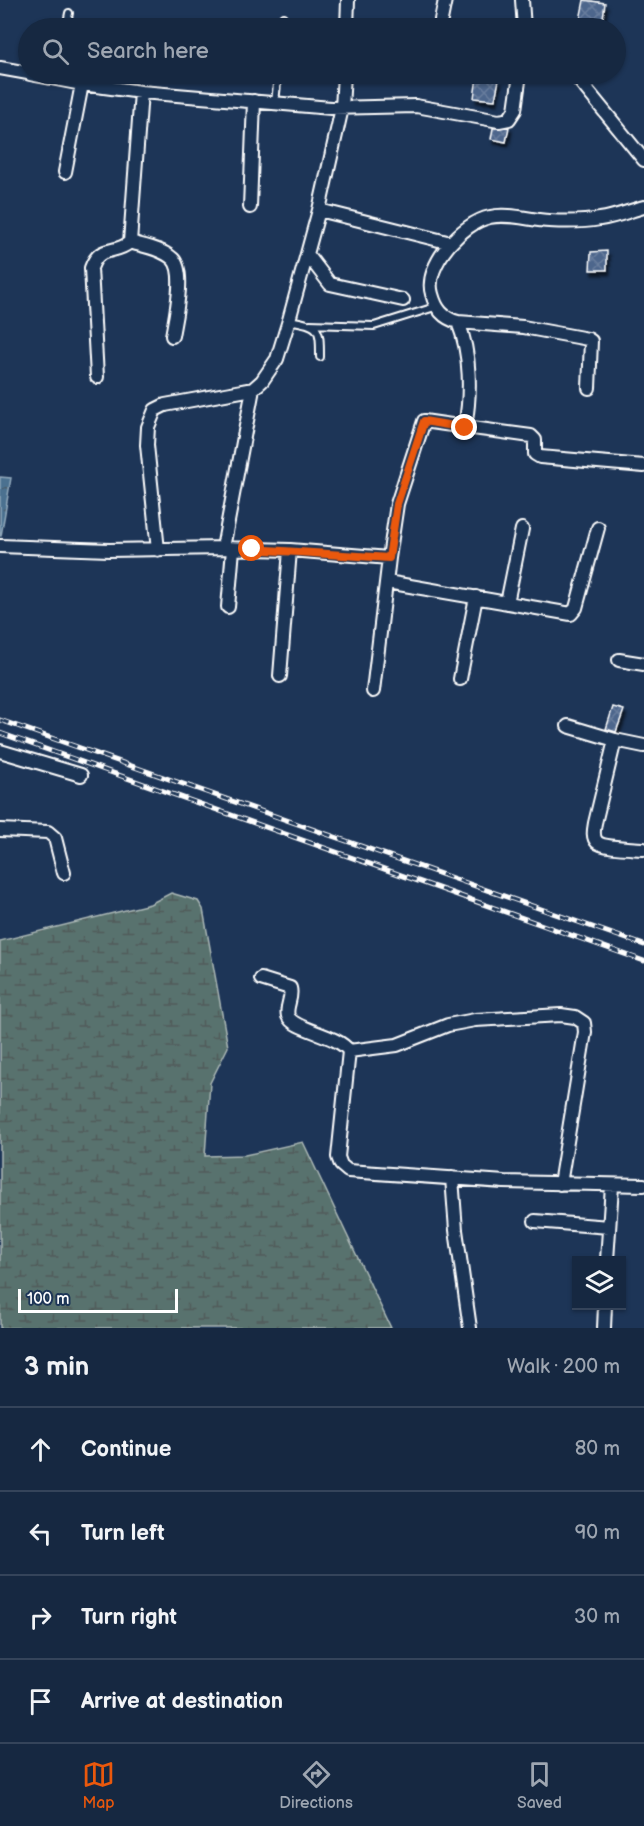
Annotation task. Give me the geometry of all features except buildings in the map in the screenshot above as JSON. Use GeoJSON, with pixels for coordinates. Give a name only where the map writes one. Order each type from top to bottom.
{"type":"FeatureCollection","features":[{"type":"Feature","properties":{"kind":"street"},"geometry":{"type":"LineString","coordinates":[[347,18],[348,0]]}},
{"type":"Feature","properties":{"kind":"street"},"geometry":{"type":"LineString","coordinates":[[441,18],[445,0]]}},
{"type":"Feature","properties":{"kind":"street"},"geometry":{"type":"LineString","coordinates":[[522,0],[523,18]]}},
{"type":"Feature","properties":{"kind":"street"},"geometry":{"type":"LineString","coordinates":[[0,68],[18,71]]}},
{"type":"Feature","properties":{"kind":"street"},"geometry":{"type":"LineString","coordinates":[[65,172],[82,84],[141,92],[342,108],[416,106],[499,121],[509,119],[514,110],[518,84]]}},
{"type":"Feature","properties":{"kind":"street"},"geometry":{"type":"LineString","coordinates":[[158,550],[147,445],[148,427],[155,410],[165,405],[253,389],[262,381],[277,358],[319,210],[342,108],[343,84]]}},
{"type":"Feature","properties":{"kind":"street"},"geometry":{"type":"LineString","coordinates":[[582,84],[644,160]]}},
{"type":"Feature","properties":{"kind":"street"},"geometry":{"type":"LineString","coordinates":[[97,377],[91,268],[94,258],[101,252],[122,249],[130,242],[141,92]]}},
{"type":"Feature","properties":{"kind":"street"},"geometry":{"type":"LineString","coordinates":[[250,207],[254,101]]}},
{"type":"Feature","properties":{"kind":"street"},"geometry":{"type":"LineString","coordinates":[[589,388],[591,341],[523,327],[458,322],[448,319],[435,307],[430,289],[435,264],[469,225],[493,216],[549,221],[600,219],[644,207]]}},
{"type":"Feature","properties":{"kind":"street"},"geometry":{"type":"LineString","coordinates":[[319,210],[451,243]]}},
{"type":"Feature","properties":{"kind":"street"},"geometry":{"type":"LineString","coordinates":[[130,242],[153,248],[172,258],[178,266],[180,278],[172,336]]}},
{"type":"Feature","properties":{"kind":"street"},"geometry":{"type":"LineString","coordinates":[[307,254],[330,284],[403,300]]}},
{"type":"Feature","properties":{"kind":"street"},"geometry":{"type":"LineString","coordinates":[[458,322],[463,334],[468,365],[465,428]]}},
{"type":"Feature","properties":{"kind":"street"},"geometry":{"type":"LineString","coordinates":[[228,608],[228,549],[253,389]]}},
{"type":"Feature","properties":{"kind":"street"},"geometry":{"type":"LineString","coordinates":[[373,691],[397,504],[424,421],[531,436],[535,440],[535,454],[540,457],[644,466]]}},
{"type":"Feature","properties":{"kind":"street"},"geometry":{"type":"LineString","coordinates":[[507,603],[522,528]]}},
{"type":"Feature","properties":{"kind":"street"},"geometry":{"type":"LineString","coordinates":[[387,582],[571,614],[576,608],[598,528]]}},
{"type":"Feature","properties":{"kind":"street"},"geometry":{"type":"LineString","coordinates":[[0,546],[109,550],[290,550],[389,558]]}},
{"type":"Feature","properties":{"kind":"street"},"geometry":{"type":"LineString","coordinates":[[280,676],[290,550]]}},
{"type":"Feature","properties":{"kind":"street"},"geometry":{"type":"LineString","coordinates":[[460,679],[476,597]]}},
{"type":"Feature","properties":{"kind":"street"},"geometry":{"type":"LineString","coordinates":[[619,660],[644,664]]}},
{"type":"Feature","properties":{"kind":"street"},"geometry":{"type":"LineString","coordinates":[[568,726],[644,746]]}},
{"type":"Feature","properties":{"kind":"street"},"geometry":{"type":"LineString","coordinates":[[615,740],[595,823],[594,836],[597,842],[604,845],[644,849]]}},
{"type":"Feature","properties":{"kind":"street"},"geometry":{"type":"LineString","coordinates":[[0,751],[81,775]]}},
{"type":"Feature","properties":{"kind":"street"},"geometry":{"type":"LineString","coordinates":[[0,830],[48,832],[55,838],[64,873]]}},
{"type":"Feature","properties":{"kind":"street"},"geometry":{"type":"LineString","coordinates":[[261,979],[290,988],[292,993],[287,1013],[295,1023],[334,1039],[345,1045],[349,1051],[338,1157],[341,1165],[348,1171],[560,1184],[644,1185]]}},
{"type":"Feature","properties":{"kind":"street"},"geometry":{"type":"LineString","coordinates":[[349,1051],[397,1045],[448,1025],[475,1020],[561,1015],[575,1017],[584,1023],[585,1032],[560,1184]]}},
{"type":"Feature","properties":{"kind":"street"},"geometry":{"type":"LineString","coordinates":[[452,1178],[456,1230],[470,1328]]}},
{"type":"Feature","properties":{"kind":"street"},"geometry":{"type":"LineString","coordinates":[[607,1256],[612,1186]]}},
{"type":"Feature","properties":{"kind":"street"},"geometry":{"type":"LineString","coordinates":[[535,1221],[609,1227]]}},
{"type":"Feature","properties":{"kind":"street"},"geometry":{"type":"LineString","coordinates":[[604,1328],[605,1310]]}},
{"type":"Feature","properties":{"kind":"lane"},"geometry":{"type":"LineString","coordinates":[[68,18],[69,13]]}},
{"type":"Feature","properties":{"kind":"lane"},"geometry":{"type":"LineString","coordinates":[[275,103],[277,84]]}},
{"type":"Feature","properties":{"kind":"lane"},"geometry":{"type":"LineString","coordinates":[[289,320],[310,324],[374,326],[435,307]]}},
{"type":"Feature","properties":{"kind":"lane"},"geometry":{"type":"LineString","coordinates":[[310,324],[320,334],[320,357]]}},
{"type":"Feature","properties":{"kind":"green space"},"geometry":{"type":"Polygon","coordinates":[[[171,893],[198,901],[203,909],[228,1047],[210,1083],[205,1156],[245,1155],[303,1142],[391,1328],[0,1328],[0,941],[150,904],[171,893]]]}},
{"type":"Feature","properties":{"kind":"water"},"geometry":{"type":"Polygon","coordinates":[[[0,477],[11,478],[1,536],[0,536],[0,477]]]}},
{"type":"Feature","properties":{"kind":"railway"},"geometry":{"type":"LineString","coordinates":[[0,720],[644,945]]}},
{"type":"Feature","properties":{"kind":"railway"},"geometry":{"type":"LineString","coordinates":[[0,733],[644,961]]}},
{"type":"Feature","properties":{"kind":"route"},"geometry":{"type":"LineString","coordinates":[[252,549],[389,558],[397,504],[410,458],[424,421],[465,428]]}}]}
